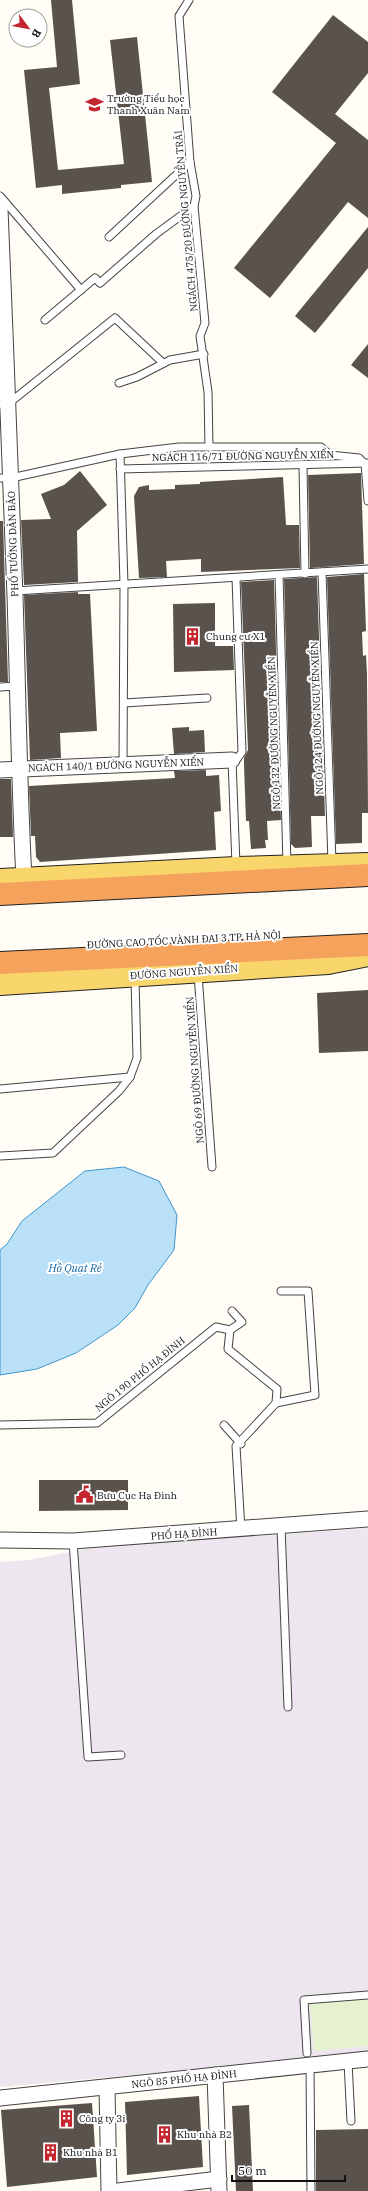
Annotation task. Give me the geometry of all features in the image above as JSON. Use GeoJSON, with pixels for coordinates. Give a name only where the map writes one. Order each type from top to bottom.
{"type":"FeatureCollection","features":[{"type":"Feature","properties":{"kind":"highway"},"geometry":{"type":"LineString","coordinates":[[0,894],[30,886],[368,875]]}},
{"type":"Feature","properties":{"kind":"highway"},"geometry":{"type":"LineString","coordinates":[[0,908],[368,890]]}},
{"type":"Feature","properties":{"kind":"highway","name":"ĐƯỜNG CAO TỐC VÀNH ĐAI 3 TP. HÀ NỘI"},"geometry":{"type":"LineString","coordinates":[[0,949],[368,930]]}},
{"type":"Feature","properties":{"kind":"highway"},"geometry":{"type":"LineString","coordinates":[[0,963],[368,946]]}},
{"type":"Feature","properties":{"kind":"main road"},"geometry":{"type":"LineString","coordinates":[[0,880],[30,886],[236,868],[368,864]]}},
{"type":"Feature","properties":{"kind":"main road"},"geometry":{"type":"LineString","coordinates":[[0,901],[368,884]]}},
{"type":"Feature","properties":{"kind":"main road","name":"ĐƯỜNG NGUYỄN XIỂN"},"geometry":{"type":"LineString","coordinates":[[0,984],[328,963],[368,955]]}},
{"type":"Feature","properties":{"kind":"street","name":"PHỐ TƯỞNG DÂN BẢO"},"geometry":{"type":"LineString","coordinates":[[0,209],[6,478],[15,591],[18,686],[18,769],[30,886]]}},
{"type":"Feature","properties":{"kind":"street","name":"NGÁCH 140/1 ĐƯỜNG NGUYỄN XIỂN"},"geometry":{"type":"LineString","coordinates":[[0,770],[123,766],[232,760]]}},
{"type":"Feature","properties":{"kind":"street","name":"PHỐ HẠ ĐÌNH"},"geometry":{"type":"LineString","coordinates":[[0,1540],[73,1541],[241,1530],[368,1519]]}},
{"type":"Feature","properties":{"kind":"street","name":"NGÕ 85 PHỐ HẠ ĐÌNH"},"geometry":{"type":"LineString","coordinates":[[0,2098],[107,2088],[215,2075],[308,2059],[348,2062],[368,2060]]}},
{"type":"Feature","properties":{"kind":"street"},"geometry":{"type":"LineString","coordinates":[[118,2191],[219,2185],[215,2075]]}},
{"type":"Feature","properties":{"kind":"street"},"geometry":{"type":"LineString","coordinates":[[107,2088],[109,2191]]}},
{"type":"Feature","properties":{"kind":"lane","name":"NGÁCH 475/20 ĐƯỜNG NGUYỄN TRÃI"},"geometry":{"type":"LineString","coordinates":[[189,0],[179,16],[190,162],[196,196],[194,206],[205,323],[200,336],[204,354],[208,392],[209,447]]}},
{"type":"Feature","properties":{"kind":"lane"},"geometry":{"type":"LineString","coordinates":[[108,238],[190,162]]}},
{"type":"Feature","properties":{"kind":"lane"},"geometry":{"type":"LineString","coordinates":[[0,196],[81,290]]}},
{"type":"Feature","properties":{"kind":"lane"},"geometry":{"type":"LineString","coordinates":[[45,320],[95,278],[100,283],[156,234],[194,206]]}},
{"type":"Feature","properties":{"kind":"lane"},"geometry":{"type":"LineString","coordinates":[[4,404],[115,318],[163,363]]}},
{"type":"Feature","properties":{"kind":"lane"},"geometry":{"type":"LineString","coordinates":[[119,383],[137,377],[170,360],[204,354]]}},
{"type":"Feature","properties":{"kind":"lane"},"geometry":{"type":"LineString","coordinates":[[6,478],[120,454],[209,447],[321,447],[330,455],[359,458],[367,464],[368,501]]}},
{"type":"Feature","properties":{"kind":"lane"},"geometry":{"type":"LineString","coordinates":[[120,454],[124,584],[123,766]]}},
{"type":"Feature","properties":{"kind":"lane","name":"NGÁCH 116/71 ĐƯỜNG NGUYỄN XIỂN"},"geometry":{"type":"LineString","coordinates":[[120,469],[159,466],[303,466],[367,464]]}},
{"type":"Feature","properties":{"kind":"lane"},"geometry":{"type":"LineString","coordinates":[[303,466],[305,574]]}},
{"type":"Feature","properties":{"kind":"lane"},"geometry":{"type":"LineString","coordinates":[[15,591],[368,569]]}},
{"type":"Feature","properties":{"kind":"lane","name":"NGÕ 124 ĐƯỜNG NGUYỄN XIỂN"},"geometry":{"type":"LineString","coordinates":[[322,572],[332,864]]}},
{"type":"Feature","properties":{"kind":"lane","name":"NGÕ 132 ĐƯỜNG NGUYỄN XIỂN"},"geometry":{"type":"LineString","coordinates":[[279,575],[287,866]]}},
{"type":"Feature","properties":{"kind":"lane"},"geometry":{"type":"LineString","coordinates":[[236,578],[242,752],[238,759],[232,760],[236,868]]}},
{"type":"Feature","properties":{"kind":"lane"},"geometry":{"type":"LineString","coordinates":[[0,686],[18,686]]}},
{"type":"Feature","properties":{"kind":"lane"},"geometry":{"type":"LineString","coordinates":[[124,703],[207,698]]}},
{"type":"Feature","properties":{"kind":"lane","name":"NGÕ 69 ĐƯỜNG NGUYỄN XIỂN"},"geometry":{"type":"LineString","coordinates":[[198,971],[212,1167]]}},
{"type":"Feature","properties":{"kind":"lane"},"geometry":{"type":"LineString","coordinates":[[0,1156],[53,1153],[119,1091],[130,1077],[137,1058],[135,976]]}},
{"type":"Feature","properties":{"kind":"lane"},"geometry":{"type":"LineString","coordinates":[[0,1089],[130,1077]]}},
{"type":"Feature","properties":{"kind":"lane"},"geometry":{"type":"LineString","coordinates":[[276,1403],[315,1395],[308,1291],[281,1292]]}},
{"type":"Feature","properties":{"kind":"lane"},"geometry":{"type":"LineString","coordinates":[[232,1311],[242,1322],[230,1330],[228,1349],[274,1385],[277,1389],[276,1403],[241,1444],[236,1446],[241,1530]]}},
{"type":"Feature","properties":{"kind":"lane","name":"NGÕ 190 PHỐ HẠ ĐÌNH"},"geometry":{"type":"LineString","coordinates":[[0,1425],[97,1423],[216,1327],[230,1330]]}},
{"type":"Feature","properties":{"kind":"lane"},"geometry":{"type":"LineString","coordinates":[[224,1425],[241,1444]]}},
{"type":"Feature","properties":{"kind":"lane"},"geometry":{"type":"LineString","coordinates":[[281,1527],[288,1707]]}},
{"type":"Feature","properties":{"kind":"lane"},"geometry":{"type":"LineString","coordinates":[[73,1541],[88,1757],[121,1755]]}},
{"type":"Feature","properties":{"kind":"lane"},"geometry":{"type":"LineString","coordinates":[[311,2191],[308,2059],[304,2000],[368,1995]]}},
{"type":"Feature","properties":{"kind":"lane"},"geometry":{"type":"LineString","coordinates":[[348,2062],[351,2121]]}},
{"type":"Feature","properties":{"kind":"shaded area"},"geometry":{"type":"Polygon","coordinates":[[[368,1528],[368,2054],[0,2087],[0,1562],[29,1560],[85,1549],[368,1528]]]}},
{"type":"Feature","properties":{"kind":"green space"},"geometry":{"type":"Polygon","coordinates":[[[368,1998],[368,2046],[314,2051],[310,2003],[368,1998]]]}},
{"type":"Feature","properties":{"kind":"water","name":"Hồ Quạt Rẻ"},"geometry":{"type":"Polygon","coordinates":[[[124,1167],[159,1181],[177,1215],[174,1250],[148,1285],[135,1308],[118,1325],[76,1353],[37,1369],[0,1375],[0,1250],[7,1244],[22,1221],[85,1171],[124,1167]]]}},
{"type":"Feature","properties":{"kind":"building"},"geometry":{"type":"Polygon","coordinates":[[[51,0],[72,0],[80,84],[49,88],[58,170],[124,164],[110,40],[137,37],[152,182],[121,185],[121,188],[62,194],[62,185],[36,188],[24,70],[57,67],[51,0]]]}},
{"type":"Feature","properties":{"kind":"building"},"geometry":{"type":"Polygon","coordinates":[[[333,15],[368,42],[368,73],[335,114],[368,140],[368,218],[348,202],[270,298],[234,268],[336,143],[272,92],[333,15]]]}},
{"type":"Feature","properties":{"kind":"building"},"geometry":{"type":"Polygon","coordinates":[[[368,227],[368,268],[315,333],[295,316],[368,227]]]}},
{"type":"Feature","properties":{"kind":"building"},"geometry":{"type":"Polygon","coordinates":[[[368,344],[368,378],[351,365],[368,344]]]}},
{"type":"Feature","properties":{"kind":"building"},"geometry":{"type":"Polygon","coordinates":[[[80,471],[107,505],[77,531],[78,582],[24,585],[21,520],[51,519],[41,494],[64,485],[80,471]]]}},
{"type":"Feature","properties":{"kind":"building"},"geometry":{"type":"Polygon","coordinates":[[[361,473],[364,564],[310,568],[308,475],[361,473]]]}},
{"type":"Feature","properties":{"kind":"building"},"geometry":{"type":"Polygon","coordinates":[[[283,477],[286,525],[299,525],[300,568],[201,572],[201,559],[166,561],[167,577],[139,578],[134,496],[139,487],[149,485],[149,490],[175,489],[175,485],[200,484],[200,482],[283,477]]]}},
{"type":"Feature","properties":{"kind":"building"},"geometry":{"type":"Polygon","coordinates":[[[0,521],[3,521],[8,682],[0,682],[0,521]]]}},
{"type":"Feature","properties":{"kind":"building"},"geometry":{"type":"Polygon","coordinates":[[[364,574],[366,631],[362,632],[363,656],[366,655],[367,674],[368,813],[362,813],[362,843],[336,844],[327,577],[364,574]]]}},
{"type":"Feature","properties":{"kind":"building"},"geometry":{"type":"Polygon","coordinates":[[[317,577],[325,816],[311,816],[312,847],[295,848],[291,844],[284,579],[317,577]]]}},
{"type":"Feature","properties":{"kind":"building"},"geometry":{"type":"Polygon","coordinates":[[[274,580],[281,820],[267,821],[268,840],[265,840],[266,848],[251,849],[249,821],[246,821],[244,758],[248,750],[241,582],[274,580]]]}},
{"type":"Feature","properties":{"kind":"building"},"geometry":{"type":"Polygon","coordinates":[[[78,592],[78,594],[90,594],[97,731],[60,733],[61,758],[30,760],[24,595],[78,592]]]}},
{"type":"Feature","properties":{"kind":"building","name":"Chung cư X1"},"geometry":{"type":"Polygon","coordinates":[[[215,603],[215,646],[233,646],[234,670],[174,672],[173,604],[215,603]]]}},
{"type":"Feature","properties":{"kind":"building"},"geometry":{"type":"Polygon","coordinates":[[[189,727],[189,731],[204,730],[205,752],[174,754],[172,728],[189,727]]]}},
{"type":"Feature","properties":{"kind":"building"},"geometry":{"type":"Polygon","coordinates":[[[206,770],[206,776],[219,775],[221,811],[214,812],[216,850],[40,862],[36,857],[35,836],[31,836],[29,786],[175,778],[174,771],[206,770]]]}},
{"type":"Feature","properties":{"kind":"building"},"geometry":{"type":"Polygon","coordinates":[[[0,779],[11,779],[13,837],[0,837],[0,779]]]}},
{"type":"Feature","properties":{"kind":"building"},"geometry":{"type":"Polygon","coordinates":[[[368,990],[368,1051],[319,1053],[317,993],[368,990]]]}},
{"type":"Feature","properties":{"kind":"building","name":"Bưu Cục Hạ Đình"},"geometry":{"type":"Polygon","coordinates":[[[39,1480],[128,1480],[128,1510],[39,1511],[39,1480]]]}},
{"type":"Feature","properties":{"kind":"building","name":"Khu nhà B2"},"geometry":{"type":"Polygon","coordinates":[[[199,2096],[203,2167],[127,2175],[125,2102],[199,2096]]]}},
{"type":"Feature","properties":{"kind":"building","name":"Khu nhà B1"},"geometry":{"type":"Polygon","coordinates":[[[92,2103],[97,2177],[7,2187],[1,2110],[92,2103]]]}},
{"type":"Feature","properties":{"kind":"building"},"geometry":{"type":"Polygon","coordinates":[[[249,2105],[253,2191],[236,2191],[232,2106],[249,2105]]]}},
{"type":"Feature","properties":{"kind":"building"},"geometry":{"type":"Polygon","coordinates":[[[368,2129],[368,2191],[316,2191],[316,2130],[368,2129]]]}},
{"type":"Feature","properties":{"kind":"place","name":"Trường Tiểu học Thanh Xuân Nam"},"geometry":{"type":"Point","coordinates":[94,104]}},
{"type":"Feature","properties":{"kind":"place","name":"Chung cư X1"},"geometry":{"type":"Point","coordinates":[193,636]}},
{"type":"Feature","properties":{"kind":"place","name":"Bưu Cục Hạ Đình"},"geometry":{"type":"Point","coordinates":[84,1495]}},
{"type":"Feature","properties":{"kind":"place","name":"Công ty 3i"},"geometry":{"type":"Point","coordinates":[66,2118]}},
{"type":"Feature","properties":{"kind":"place","name":"Khu nhà B2"},"geometry":{"type":"Point","coordinates":[164,2134]}},
{"type":"Feature","properties":{"kind":"place","name":"Khu nhà B1"},"geometry":{"type":"Point","coordinates":[50,2152]}}]}
